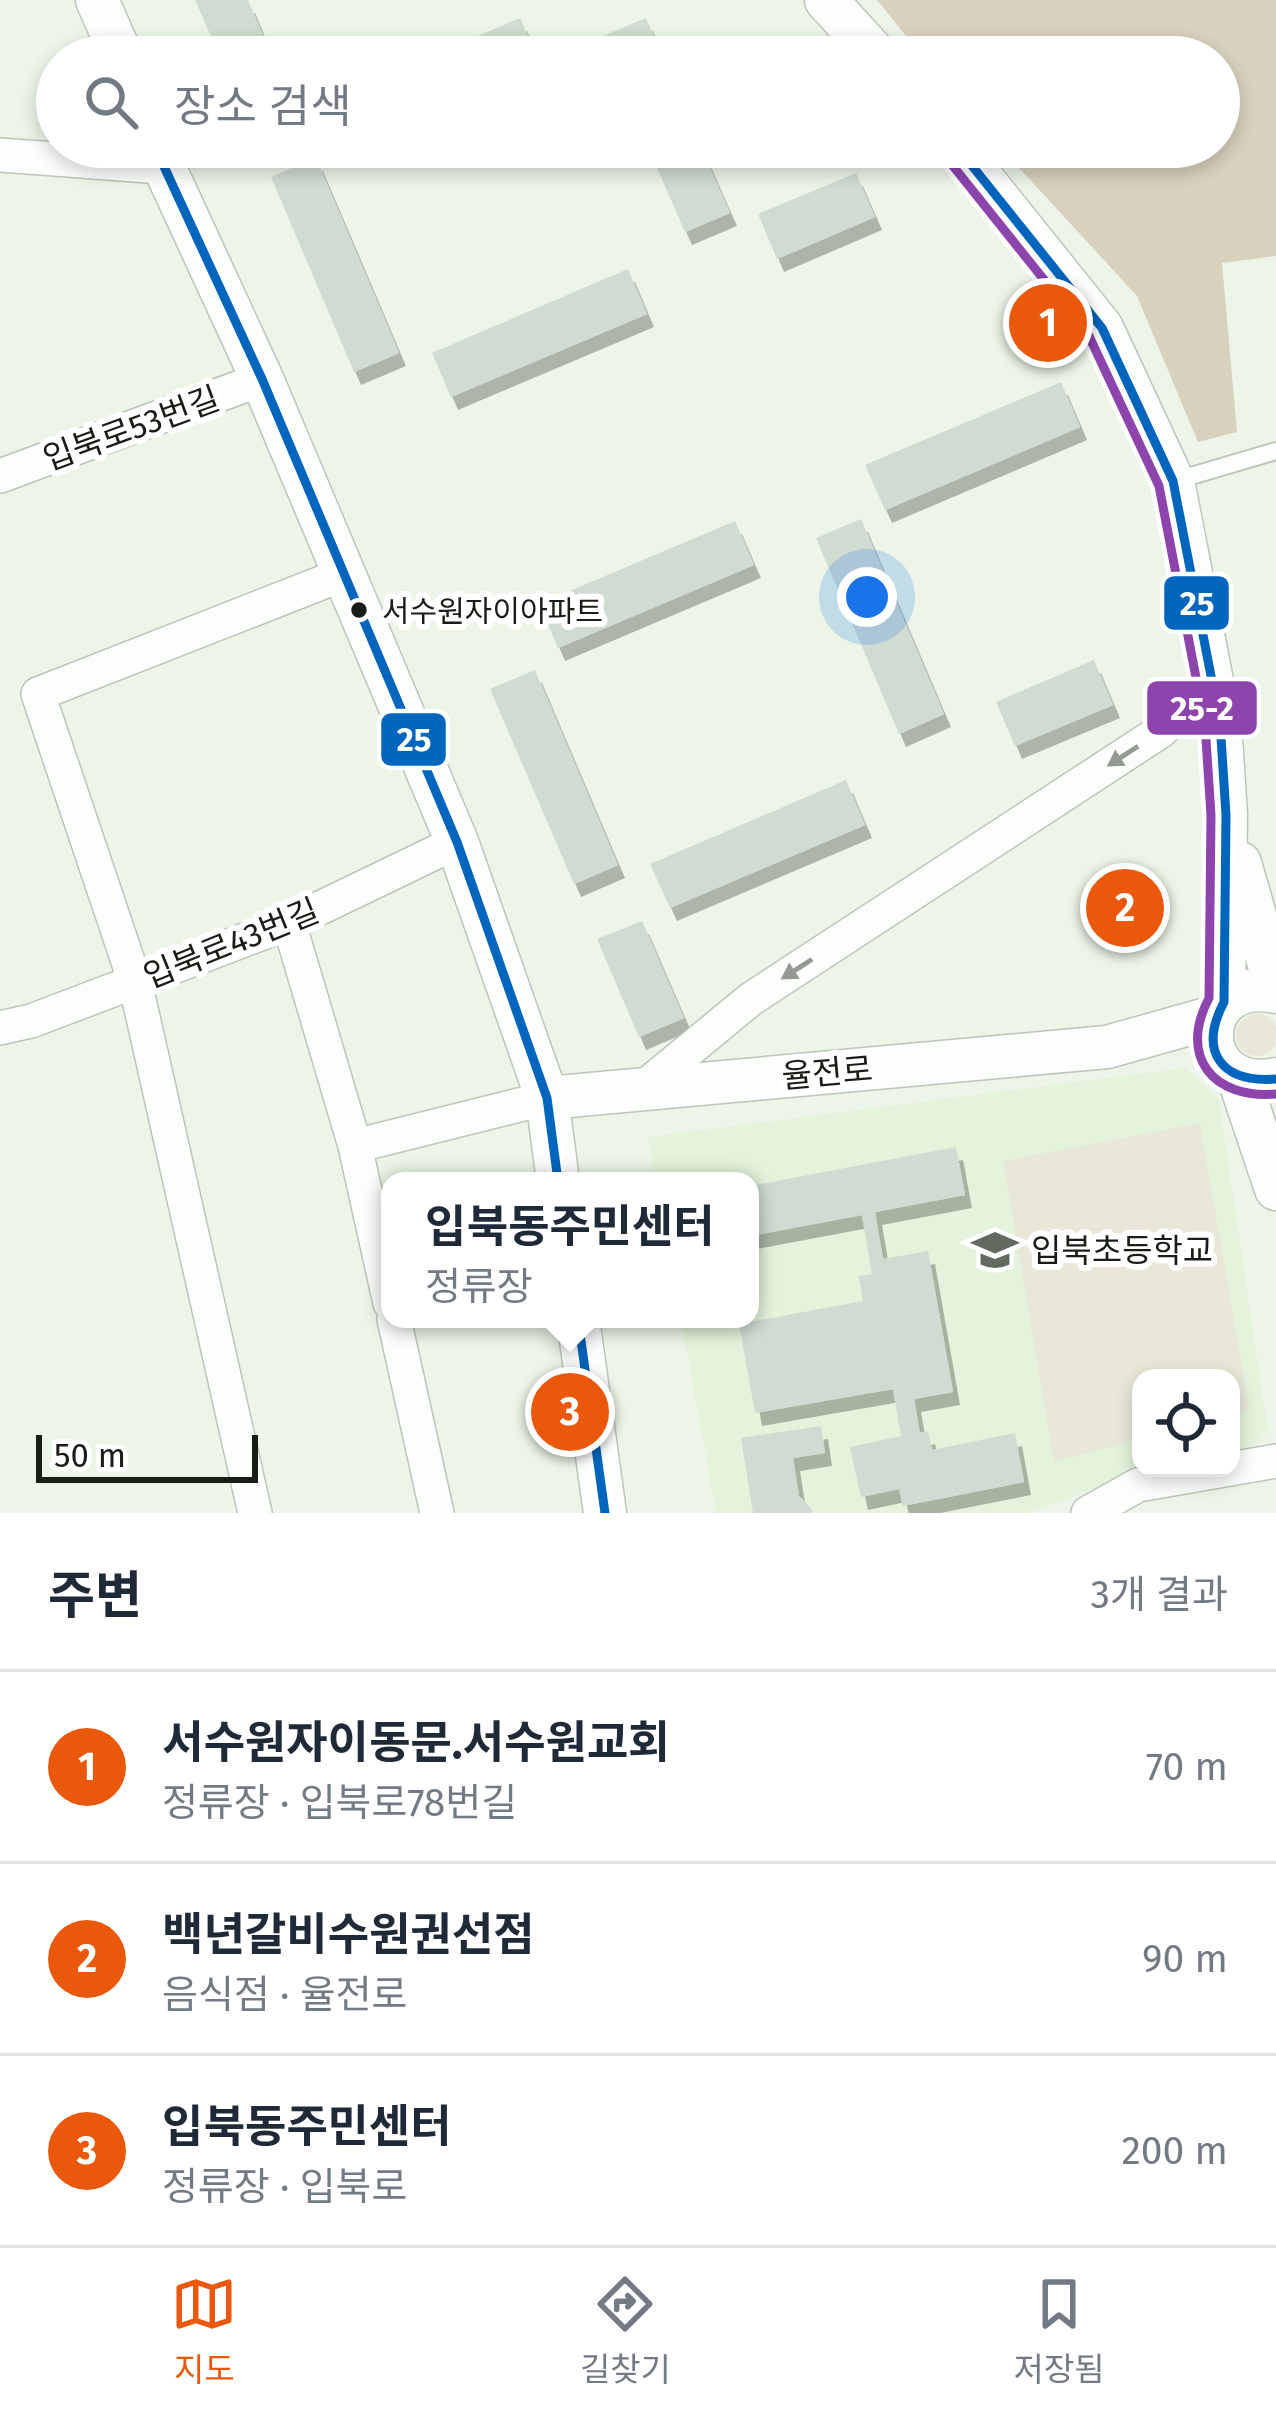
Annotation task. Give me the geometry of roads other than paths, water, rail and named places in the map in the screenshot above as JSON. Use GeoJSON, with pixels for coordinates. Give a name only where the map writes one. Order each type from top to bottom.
{"type":"FeatureCollection","features":[{"type":"Feature","properties":{"kind":"street"},"geometry":{"type":"LineString","coordinates":[[97,0],[113,36]]}},
{"type":"Feature","properties":{"kind":"street"},"geometry":{"type":"LineString","coordinates":[[826,0],[859,36]]}},
{"type":"Feature","properties":{"kind":"street"},"geometry":{"type":"LineString","coordinates":[[0,155],[36,155]]}},
{"type":"Feature","properties":{"kind":"street"},"geometry":{"type":"LineString","coordinates":[[164,168],[262,379],[457,842],[547,1098],[557,1172]]}},
{"type":"Feature","properties":{"kind":"street"},"geometry":{"type":"LineString","coordinates":[[974,168],[1102,328],[1174,481],[1220,722],[1226,815],[1219,1009],[1210,1039],[1244,1072],[1276,1189]]}},
{"type":"Feature","properties":{"kind":"street","name":"입북로53번길"},"geometry":{"type":"LineString","coordinates":[[0,476],[262,379]]}},
{"type":"Feature","properties":{"kind":"street"},"geometry":{"type":"LineString","coordinates":[[255,1513],[135,982],[38,694],[344,574]]}},
{"type":"Feature","properties":{"kind":"street"},"geometry":{"type":"LineString","coordinates":[[643,1088],[751,999],[1161,731],[1211,680]]}},
{"type":"Feature","properties":{"kind":"street"},"geometry":{"type":"LineString","coordinates":[[1226,815],[1276,991]]}},
{"type":"Feature","properties":{"kind":"street","name":"입북로43번길"},"geometry":{"type":"LineString","coordinates":[[0,1028],[31,1022],[289,922],[457,842]]}},
{"type":"Feature","properties":{"kind":"street"},"geometry":{"type":"LineString","coordinates":[[289,922],[355,1146],[381,1263]]}},
{"type":"Feature","properties":{"kind":"street","name":"율전로"},"geometry":{"type":"LineString","coordinates":[[547,1098],[1107,1047],[1219,1009],[1240,992],[1276,991]]}},
{"type":"Feature","properties":{"kind":"street","name":"율전로"},"geometry":{"type":"LineString","coordinates":[[1107,1047],[1244,1072]]}},
{"type":"Feature","properties":{"kind":"street"},"geometry":{"type":"LineString","coordinates":[[355,1146],[547,1098]]}},
{"type":"Feature","properties":{"kind":"street"},"geometry":{"type":"LineString","coordinates":[[396,1328],[437,1513]]}},
{"type":"Feature","properties":{"kind":"street"},"geometry":{"type":"LineString","coordinates":[[579,1328],[604,1513]]}},
{"type":"Feature","properties":{"kind":"street"},"geometry":{"type":"LineString","coordinates":[[1088,1513],[1138,1486],[1276,1461]]}},
{"type":"Feature","properties":{"kind":"lane"},"geometry":{"type":"LineString","coordinates":[[1174,481],[1276,451]]}},
{"type":"Feature","properties":{"kind":"place","name":"서수원자이동문.서수원교회"},"geometry":{"type":"Point","coordinates":[1048,323]}},
{"type":"Feature","properties":{"kind":"place","name":"서수원자이아파트"},"geometry":{"type":"Point","coordinates":[359,610]}},
{"type":"Feature","properties":{"kind":"place","name":"백년갈비수원권선점"},"geometry":{"type":"Point","coordinates":[1125,908]}},
{"type":"Feature","properties":{"kind":"place","name":"입북초등학교"},"geometry":{"type":"Point","coordinates":[995,1250]}},
{"type":"Feature","properties":{"kind":"place","name":"입북동주민센터"},"geometry":{"type":"Point","coordinates":[570,1412]}}]}
